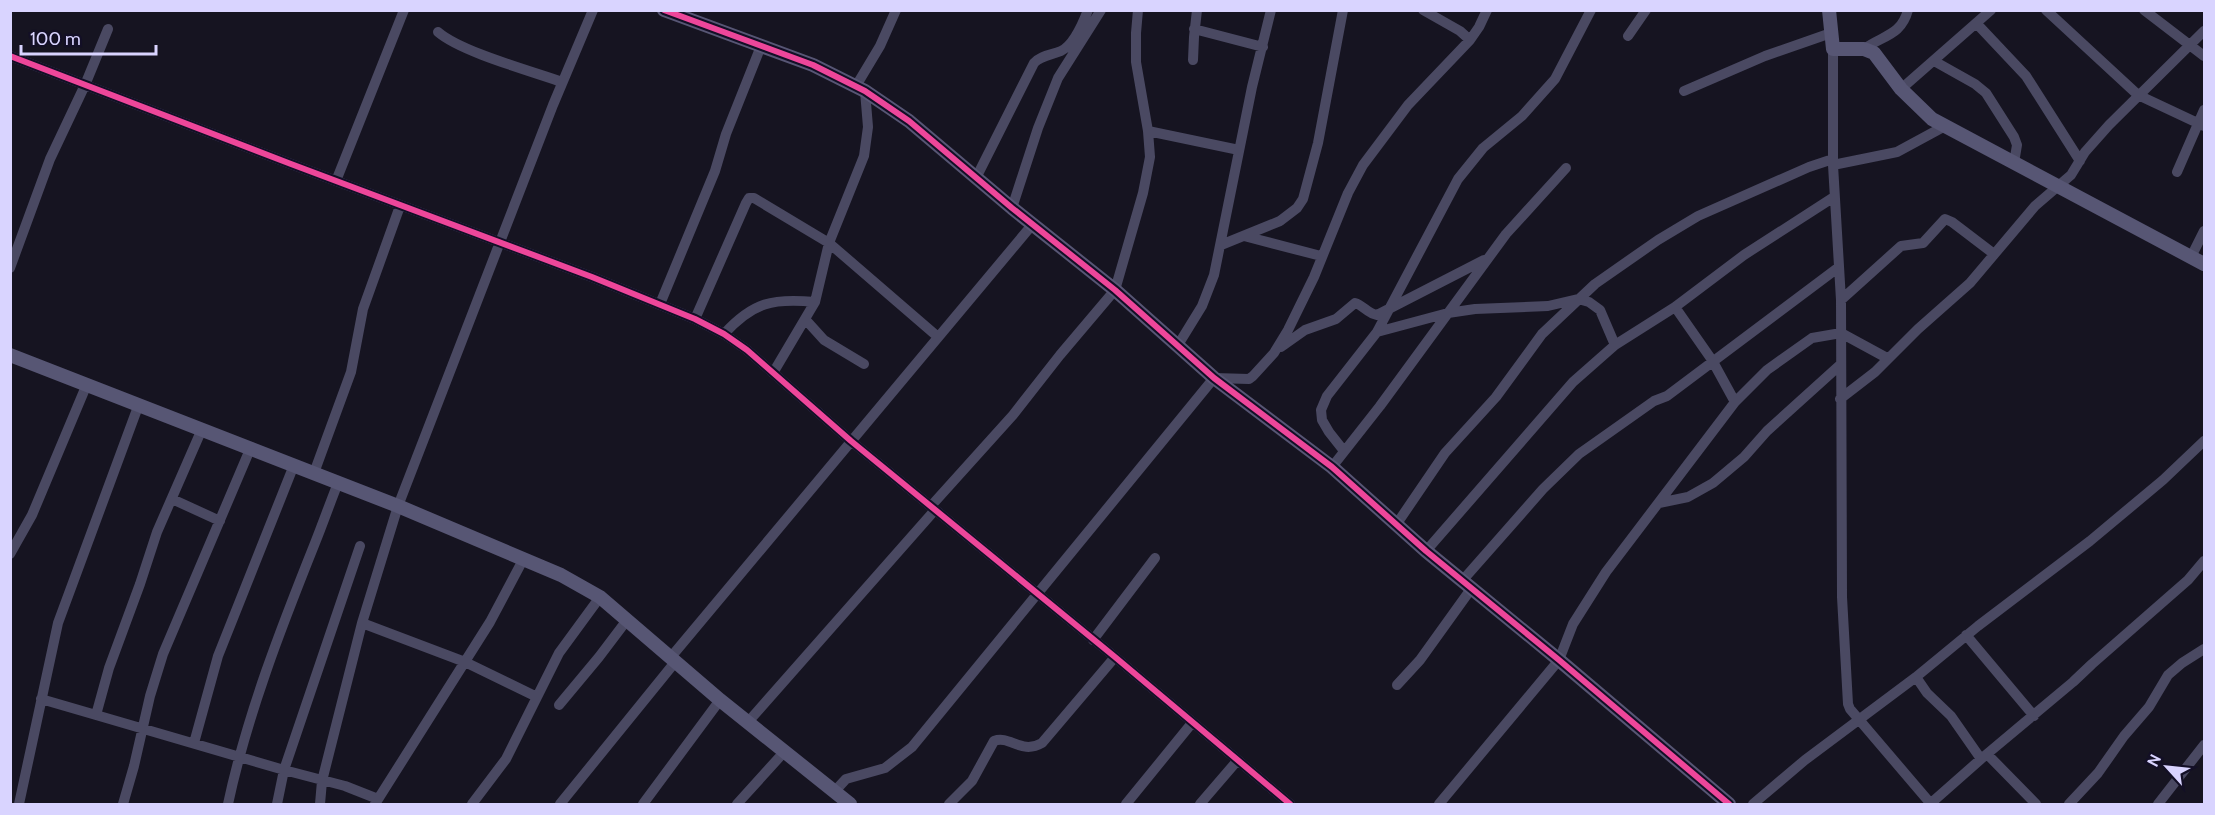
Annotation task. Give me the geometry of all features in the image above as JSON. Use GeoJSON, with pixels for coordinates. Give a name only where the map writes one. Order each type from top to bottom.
{"type":"FeatureCollection","features":[{"type":"Feature","properties":{"kind":"street"},"geometry":{"type":"LineString","coordinates":[[336,181],[404,10]]}},
{"type":"Feature","properties":{"kind":"street"},"geometry":{"type":"LineString","coordinates":[[320,804],[322,781],[362,623],[398,506],[562,82],[593,10]]}},
{"type":"Feature","properties":{"kind":"street"},"geometry":{"type":"LineString","coordinates":[[664,10],[813,65],[860,88],[909,121],[1032,225],[1115,290],[1214,378],[1332,467],[1426,551],[1729,804]]}},
{"type":"Feature","properties":{"kind":"street"},"geometry":{"type":"LineString","coordinates":[[772,373],[815,302],[829,243],[864,156],[868,127],[860,88],[896,10]]}},
{"type":"Feature","properties":{"kind":"street"},"geometry":{"type":"LineString","coordinates":[[976,178],[1034,63],[1070,45],[1088,10]]}},
{"type":"Feature","properties":{"kind":"street"},"geometry":{"type":"LineString","coordinates":[[1012,208],[1038,128],[1058,78],[1101,10]]}},
{"type":"Feature","properties":{"kind":"street"},"geometry":{"type":"LineString","coordinates":[[748,722],[874,582],[1115,290],[1143,193],[1150,157],[1148,131],[1136,62],[1138,10]]}},
{"type":"Feature","properties":{"kind":"street"},"geometry":{"type":"LineString","coordinates":[[1193,60],[1197,10]]}},
{"type":"Feature","properties":{"kind":"street"},"geometry":{"type":"LineString","coordinates":[[1178,345],[1202,306],[1214,275],[1239,150],[1271,10]]}},
{"type":"Feature","properties":{"kind":"street"},"geometry":{"type":"LineString","coordinates":[[1221,245],[1289,216],[1303,199],[1318,142],[1343,10]]}},
{"type":"Feature","properties":{"kind":"street"},"geometry":{"type":"LineString","coordinates":[[1423,10],[1460,31],[1470,40]]}},
{"type":"Feature","properties":{"kind":"street"},"geometry":{"type":"LineString","coordinates":[[1274,353],[1300,306],[1348,193],[1363,165],[1408,105],[1470,40],[1487,10]]}},
{"type":"Feature","properties":{"kind":"street"},"geometry":{"type":"LineString","coordinates":[[1344,451],[1322,420],[1321,410],[1327,396],[1377,332],[1458,179],[1476,156],[1522,116],[1555,79],[1591,10]]}},
{"type":"Feature","properties":{"kind":"street"},"geometry":{"type":"LineString","coordinates":[[1628,36],[1646,10]]}},
{"type":"Feature","properties":{"kind":"street"},"geometry":{"type":"LineString","coordinates":[[1829,10],[1833,49],[1834,198],[1841,300],[1842,597],[1850,709],[1930,804],[2188,580],[2205,561]]}},
{"type":"Feature","properties":{"kind":"street"},"geometry":{"type":"LineString","coordinates":[[1864,49],[1879,38],[1892,35],[1899,30],[1908,10]]}},
{"type":"Feature","properties":{"kind":"street"},"geometry":{"type":"LineString","coordinates":[[1901,89],[1991,10]]}},
{"type":"Feature","properties":{"kind":"street"},"geometry":{"type":"LineString","coordinates":[[2046,10],[2138,95],[2202,125]]}},
{"type":"Feature","properties":{"kind":"street"},"geometry":{"type":"LineString","coordinates":[[2144,10],[2205,56]]}},
{"type":"Feature","properties":{"kind":"street"},"geometry":{"type":"LineString","coordinates":[[1977,24],[2026,76],[2080,161]]}},
{"type":"Feature","properties":{"kind":"street"},"geometry":{"type":"LineString","coordinates":[[10,268],[50,159],[86,86],[108,29]]}},
{"type":"Feature","properties":{"kind":"street"},"geometry":{"type":"LineString","coordinates":[[1194,29],[1263,47]]}},
{"type":"Feature","properties":{"kind":"street"},"geometry":{"type":"LineString","coordinates":[[1840,399],[1868,378],[1970,283],[2035,206],[2072,175],[2092,143],[2205,31]]}},
{"type":"Feature","properties":{"kind":"street"},"geometry":{"type":"LineString","coordinates":[[438,32],[477,52],[562,82]]}},
{"type":"Feature","properties":{"kind":"street"},"geometry":{"type":"LineString","coordinates":[[1684,92],[1765,56],[1831,33]]}},
{"type":"Feature","properties":{"kind":"street"},"geometry":{"type":"LineString","coordinates":[[660,304],[715,171],[726,134],[761,46]]}},
{"type":"Feature","properties":{"kind":"street"},"geometry":{"type":"LineString","coordinates":[[1833,49],[1864,49],[1874,53],[1901,89],[1939,122],[2205,264]]}},
{"type":"Feature","properties":{"kind":"street"},"geometry":{"type":"LineString","coordinates":[[10,56],[660,304],[724,334],[747,350],[851,441],[1290,804]]}},
{"type":"Feature","properties":{"kind":"street"},"geometry":{"type":"LineString","coordinates":[[1934,61],[1975,84],[1986,93],[2014,136],[2017,145],[2014,163]]}},
{"type":"Feature","properties":{"kind":"street"},"geometry":{"type":"LineString","coordinates":[[2177,172],[2202,125],[2205,110]]}},
{"type":"Feature","properties":{"kind":"street"},"geometry":{"type":"LineString","coordinates":[[1396,525],[1445,453],[1496,398],[1542,334],[1594,284],[1698,216],[1809,167],[1898,152],[1931,135],[1939,122]]}},
{"type":"Feature","properties":{"kind":"street"},"geometry":{"type":"LineString","coordinates":[[1148,131],[1239,150]]}},
{"type":"Feature","properties":{"kind":"street"},"geometry":{"type":"LineString","coordinates":[[1332,467],[1380,406],[1488,257],[1520,217],[1566,168]]}},
{"type":"Feature","properties":{"kind":"street"},"geometry":{"type":"LineString","coordinates":[[695,319],[749,198],[759,199],[829,243],[938,337]]}},
{"type":"Feature","properties":{"kind":"street"},"geometry":{"type":"LineString","coordinates":[[1426,551],[1574,382],[1615,345],[1675,307],[1737,260],[1834,198]]}},
{"type":"Feature","properties":{"kind":"street"},"geometry":{"type":"LineString","coordinates":[[314,473],[351,372],[363,309],[400,206]]}},
{"type":"Feature","properties":{"kind":"street"},"geometry":{"type":"LineString","coordinates":[[1841,300],[1901,246],[1923,243],[1945,219],[1994,255]]}},
{"type":"Feature","properties":{"kind":"street"},"geometry":{"type":"LineString","coordinates":[[560,804],[851,441],[1032,225]]}},
{"type":"Feature","properties":{"kind":"street"},"geometry":{"type":"LineString","coordinates":[[2191,257],[2205,231]]}},
{"type":"Feature","properties":{"kind":"street"},"geometry":{"type":"LineString","coordinates":[[1244,236],[1321,256]]}},
{"type":"Feature","properties":{"kind":"street"},"geometry":{"type":"LineString","coordinates":[[1214,378],[1249,379],[1274,353],[1305,330],[1336,319],[1355,303],[1373,315],[1388,311],[1488,257]]}},
{"type":"Feature","properties":{"kind":"street"},"geometry":{"type":"LineString","coordinates":[[1396,685],[1420,660],[1467,585],[1543,489],[1579,454],[1654,401],[1667,396],[1712,360],[1839,267]]}},
{"type":"Feature","properties":{"kind":"street"},"geometry":{"type":"LineString","coordinates":[[1377,332],[1448,313],[1474,309],[1548,306],[1578,299],[1589,302],[1600,310],[1615,345]]}},
{"type":"Feature","properties":{"kind":"street"},"geometry":{"type":"LineString","coordinates":[[724,334],[751,309],[770,302],[793,300],[815,302]]}},
{"type":"Feature","properties":{"kind":"street"},"geometry":{"type":"LineString","coordinates":[[1675,307],[1712,360],[1735,402]]}},
{"type":"Feature","properties":{"kind":"street"},"geometry":{"type":"LineString","coordinates":[[805,319],[824,340],[864,364]]}},
{"type":"Feature","properties":{"kind":"street"},"geometry":{"type":"LineString","coordinates":[[1439,804],[1559,660],[1572,624],[1606,572],[1735,402],[1767,370],[1812,338],[1841,333],[1887,358]]}},
{"type":"Feature","properties":{"kind":"street"},"geometry":{"type":"LineString","coordinates":[[12,359],[87,384],[251,447],[561,575],[600,597],[720,700],[850,804]]}},
{"type":"Feature","properties":{"kind":"street"},"geometry":{"type":"LineString","coordinates":[[1659,503],[1688,497],[1713,483],[1744,457],[1767,431],[1840,365]]}},
{"type":"Feature","properties":{"kind":"street"},"geometry":{"type":"LineString","coordinates":[[834,792],[846,779],[885,768],[912,747],[1214,378]]}},
{"type":"Feature","properties":{"kind":"street"},"geometry":{"type":"LineString","coordinates":[[10,554],[38,502],[87,384]]}},
{"type":"Feature","properties":{"kind":"street"},"geometry":{"type":"LineString","coordinates":[[19,804],[58,623],[139,404]]}},
{"type":"Feature","properties":{"kind":"street"},"geometry":{"type":"LineString","coordinates":[[96,715],[109,668],[157,532],[202,429]]}},
{"type":"Feature","properties":{"kind":"street"},"geometry":{"type":"LineString","coordinates":[[1753,804],[1805,760],[1916,677],[1966,635],[2090,541],[2163,480],[2205,441]]}},
{"type":"Feature","properties":{"kind":"street"},"geometry":{"type":"LineString","coordinates":[[123,804],[163,654],[251,447]]}},
{"type":"Feature","properties":{"kind":"street"},"geometry":{"type":"LineString","coordinates":[[194,743],[218,656],[294,465]]}},
{"type":"Feature","properties":{"kind":"street"},"geometry":{"type":"LineString","coordinates":[[228,804],[239,757],[292,597],[338,483]]}},
{"type":"Feature","properties":{"kind":"street"},"geometry":{"type":"LineString","coordinates":[[172,499],[220,522]]}},
{"type":"Feature","properties":{"kind":"street"},"geometry":{"type":"LineString","coordinates":[[277,804],[284,770],[360,546]]}},
{"type":"Feature","properties":{"kind":"street"},"geometry":{"type":"LineString","coordinates":[[41,699],[354,789],[376,802],[426,727],[490,622],[524,558]]}},
{"type":"Feature","properties":{"kind":"street"},"geometry":{"type":"LineString","coordinates":[[1093,640],[1155,558]]}},
{"type":"Feature","properties":{"kind":"street"},"geometry":{"type":"LineString","coordinates":[[472,804],[506,759],[559,653],[600,597]]}},
{"type":"Feature","properties":{"kind":"street"},"geometry":{"type":"LineString","coordinates":[[559,705],[627,620]]}},
{"type":"Feature","properties":{"kind":"street"},"geometry":{"type":"LineString","coordinates":[[362,623],[465,662],[537,697]]}},
{"type":"Feature","properties":{"kind":"street"},"geometry":{"type":"LineString","coordinates":[[1966,635],[2034,716]]}},
{"type":"Feature","properties":{"kind":"street"},"geometry":{"type":"LineString","coordinates":[[2069,804],[2098,773],[2124,736],[2149,707],[2168,675],[2205,649]]}},
{"type":"Feature","properties":{"kind":"street"},"geometry":{"type":"LineString","coordinates":[[949,804],[972,781],[994,741],[1000,740],[1027,748],[1042,743],[1115,657]]}},
{"type":"Feature","properties":{"kind":"street"},"geometry":{"type":"LineString","coordinates":[[1916,677],[1927,693],[1951,716],[1984,756],[2036,804]]}},
{"type":"Feature","properties":{"kind":"street"},"geometry":{"type":"LineString","coordinates":[[643,804],[720,700]]}},
{"type":"Feature","properties":{"kind":"street"},"geometry":{"type":"LineString","coordinates":[[1126,804],[1192,723]]}},
{"type":"Feature","properties":{"kind":"street"},"geometry":{"type":"LineString","coordinates":[[2158,804],[2205,745]]}},
{"type":"Feature","properties":{"kind":"street"},"geometry":{"type":"LineString","coordinates":[[737,804],[785,752]]}},
{"type":"Feature","properties":{"kind":"street"},"geometry":{"type":"LineString","coordinates":[[1200,804],[1237,761]]}},
{"type":"Feature","properties":{"kind":"cycle path"},"geometry":{"type":"LineString","coordinates":[[664,10],[813,65],[865,91],[909,121],[1012,208],[1115,290],[1214,378],[1332,467],[1426,551],[1729,804]]}},
{"type":"Feature","properties":{"kind":"cycle path"},"geometry":{"type":"LineString","coordinates":[[10,56],[592,277],[695,319],[724,334],[747,350],[851,441],[1290,804]]}}]}
